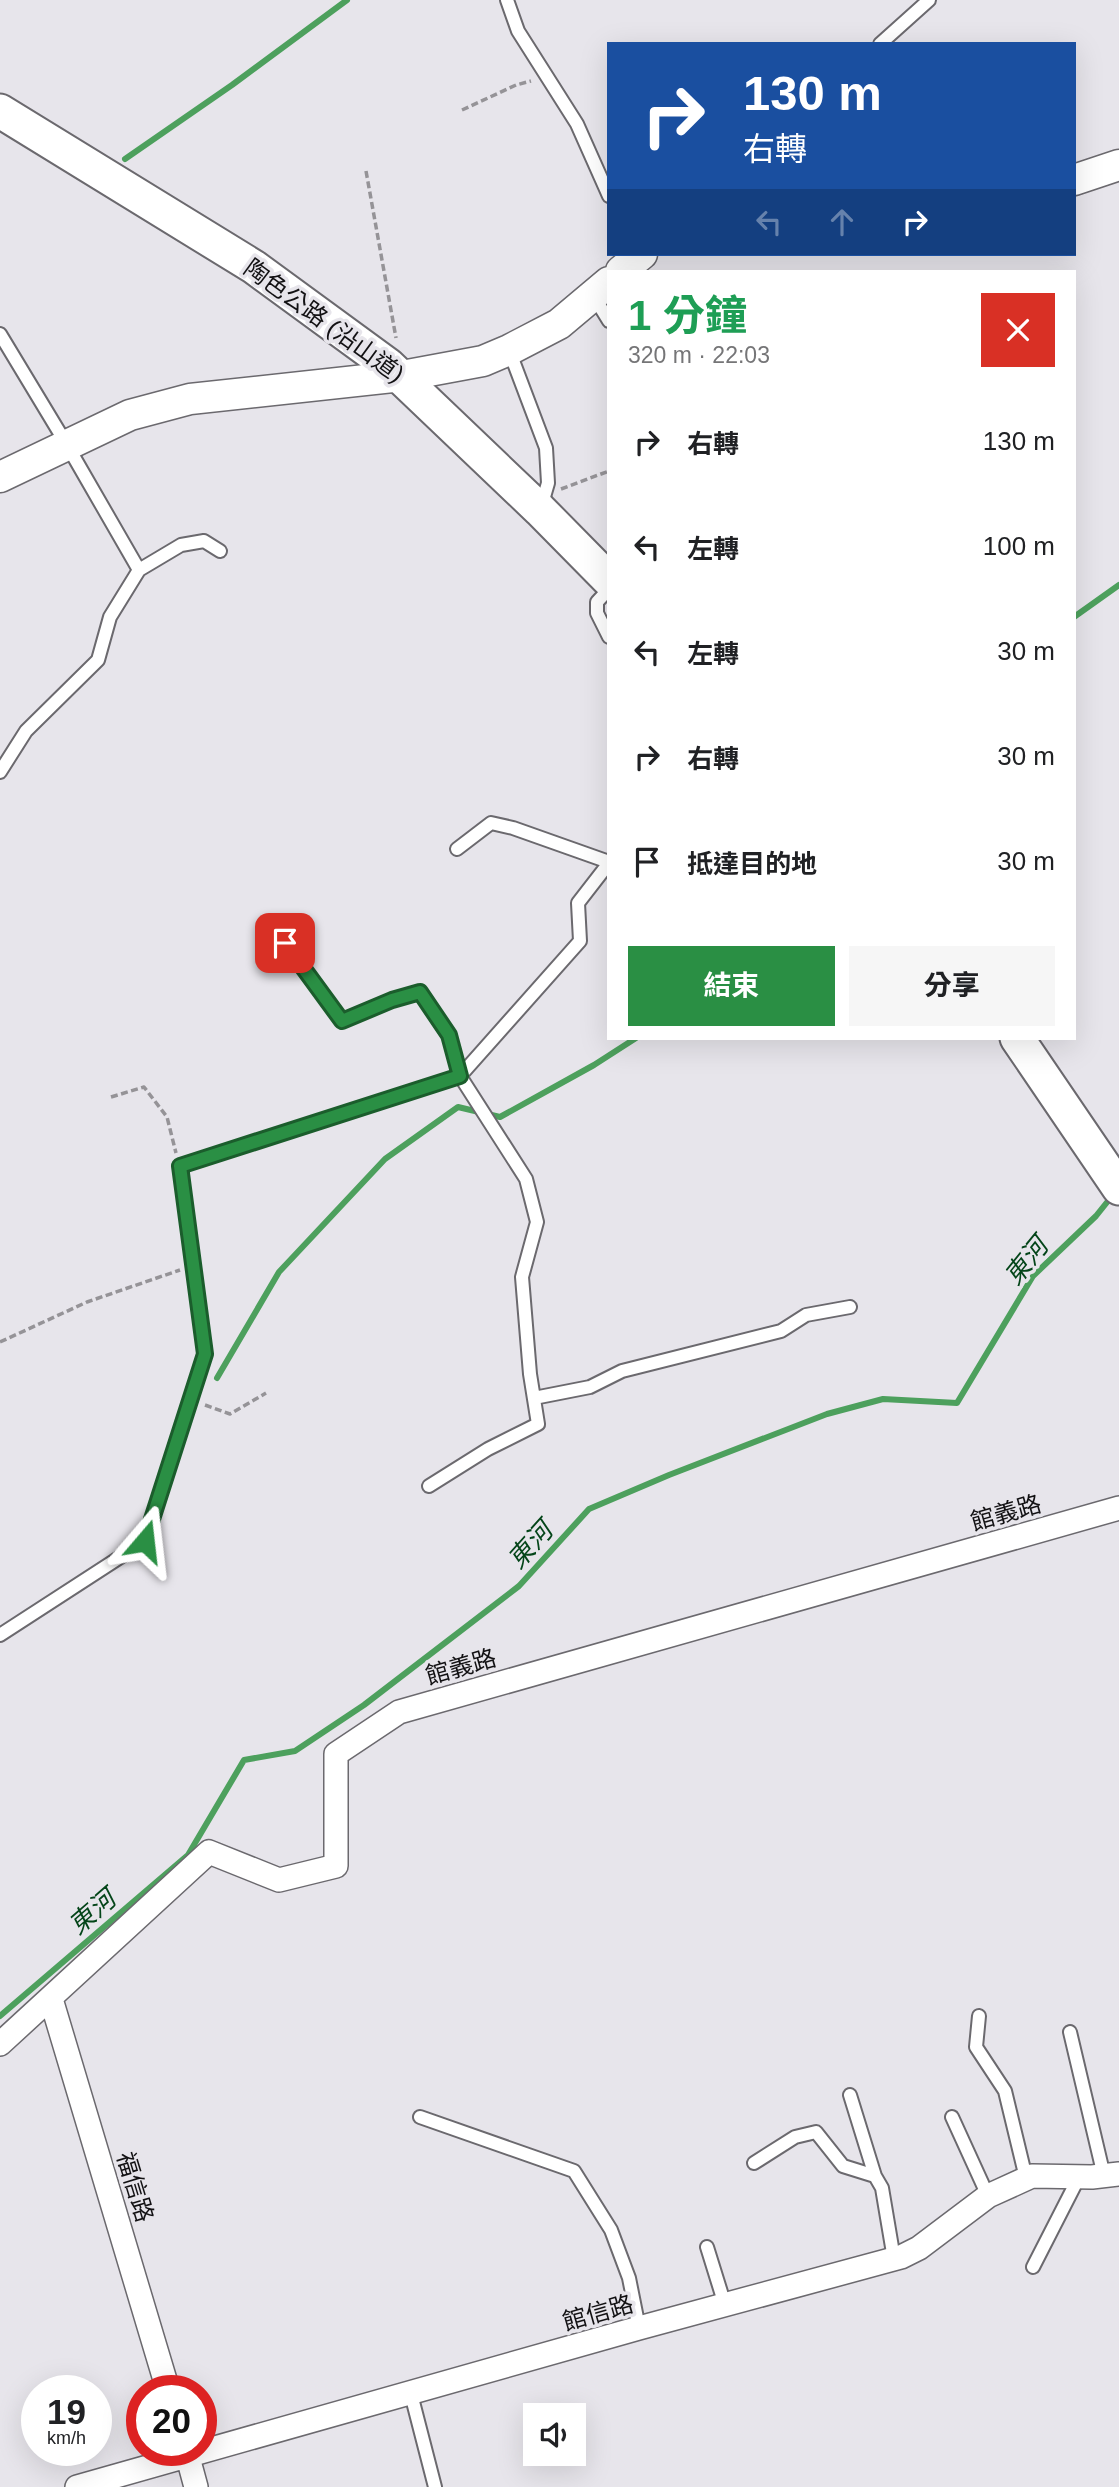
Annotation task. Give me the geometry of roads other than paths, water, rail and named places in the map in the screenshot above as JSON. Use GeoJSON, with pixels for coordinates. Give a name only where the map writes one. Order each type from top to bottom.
{"type":"FeatureCollection","features":[{"type":"Feature","properties":{"kind":"main road","name":"陶色公路 (沿山道)"},"geometry":{"type":"LineString","coordinates":[[0,111],[254,267],[402,376],[607,578]]}},
{"type":"Feature","properties":{"kind":"main road"},"geometry":{"type":"LineString","coordinates":[[1018,1040],[1115,1182]]}},
{"type":"Feature","properties":{"kind":"street"},"geometry":{"type":"LineString","coordinates":[[1076,179],[1119,165]]}},
{"type":"Feature","properties":{"kind":"street"},"geometry":{"type":"LineString","coordinates":[[0,477],[130,415],[190,399],[402,376],[483,361],[559,324],[601,288]]}},
{"type":"Feature","properties":{"kind":"street","name":"館義路"},"geometry":{"type":"LineString","coordinates":[[0,2044],[209,1852],[279,1880],[337,1866],[336,1754],[399,1712],[1119,1508]]}},
{"type":"Feature","properties":{"kind":"street","name":"福信路"},"geometry":{"type":"LineString","coordinates":[[51,1999],[164,2375]]}},
{"type":"Feature","properties":{"kind":"street","name":"館信路"},"geometry":{"type":"LineString","coordinates":[[217,2444],[411,2394],[639,2328],[894,2259],[919,2248],[988,2196],[1032,2175],[1111,2175]]}},
{"type":"Feature","properties":{"kind":"street","name":"館信路"},"geometry":{"type":"LineString","coordinates":[[77,2487],[143,2466]]}},
{"type":"Feature","properties":{"kind":"street"},"geometry":{"type":"LineString","coordinates":[[191,2466],[196,2487]]}},
{"type":"Feature","properties":{"kind":"lane"},"geometry":{"type":"LineString","coordinates":[[507,0],[517,31],[577,124],[607,192]]}},
{"type":"Feature","properties":{"kind":"lane"},"geometry":{"type":"LineString","coordinates":[[882,42],[929,0]]}},
{"type":"Feature","properties":{"kind":"lane"},"geometry":{"type":"LineString","coordinates":[[601,288],[607,313]]}},
{"type":"Feature","properties":{"kind":"lane"},"geometry":{"type":"LineString","coordinates":[[0,334],[139,570]]}},
{"type":"Feature","properties":{"kind":"lane"},"geometry":{"type":"LineString","coordinates":[[509,350],[547,449],[548,482],[540,510]]}},
{"type":"Feature","properties":{"kind":"lane"},"geometry":{"type":"LineString","coordinates":[[0,772],[26,731],[99,660],[110,617],[139,570],[181,545],[204,541],[220,551]]}},
{"type":"Feature","properties":{"kind":"lane"},"geometry":{"type":"LineString","coordinates":[[607,591],[597,602],[597,614],[607,633]]}},
{"type":"Feature","properties":{"kind":"lane"},"geometry":{"type":"LineString","coordinates":[[457,849],[491,823],[513,828],[607,862]]}},
{"type":"Feature","properties":{"kind":"lane"},"geometry":{"type":"LineString","coordinates":[[0,1635],[145,1541],[205,1354],[180,1166],[460,1076],[580,941],[578,903],[607,866]]}},
{"type":"Feature","properties":{"kind":"lane"},"geometry":{"type":"LineString","coordinates":[[285,943],[342,1021],[392,1000],[420,992],[449,1035],[460,1076],[526,1179],[537,1222],[522,1277],[538,1424],[488,1449],[429,1486]]}},
{"type":"Feature","properties":{"kind":"lane"},"geometry":{"type":"LineString","coordinates":[[534,1398],[590,1387],[622,1371],[781,1331],[806,1315],[850,1307]]}},
{"type":"Feature","properties":{"kind":"lane"},"geometry":{"type":"LineString","coordinates":[[979,2016],[976,2047],[1005,2091],[1026,2178]]}},
{"type":"Feature","properties":{"kind":"lane"},"geometry":{"type":"LineString","coordinates":[[1070,2032],[1111,2175]]}},
{"type":"Feature","properties":{"kind":"lane"},"geometry":{"type":"LineString","coordinates":[[850,2095],[881,2188],[894,2259]]}},
{"type":"Feature","properties":{"kind":"lane"},"geometry":{"type":"LineString","coordinates":[[420,2117],[574,2171],[611,2230],[629,2277],[639,2328]]}},
{"type":"Feature","properties":{"kind":"lane"},"geometry":{"type":"LineString","coordinates":[[952,2117],[988,2196]]}},
{"type":"Feature","properties":{"kind":"lane"},"geometry":{"type":"LineString","coordinates":[[754,2163],[795,2137],[816,2132],[843,2166],[875,2176]]}},
{"type":"Feature","properties":{"kind":"lane"},"geometry":{"type":"LineString","coordinates":[[1033,2267],[1079,2177]]}},
{"type":"Feature","properties":{"kind":"lane"},"geometry":{"type":"LineString","coordinates":[[707,2246],[725,2305]]}},
{"type":"Feature","properties":{"kind":"lane"},"geometry":{"type":"LineString","coordinates":[[411,2394],[435,2487]]}},
{"type":"Feature","properties":{"kind":"waterway"},"geometry":{"type":"LineString","coordinates":[[125,159],[232,85],[347,0]]}},
{"type":"Feature","properties":{"kind":"waterway"},"geometry":{"type":"LineString","coordinates":[[1076,616],[1119,585]]}},
{"type":"Feature","properties":{"kind":"waterway"},"geometry":{"type":"LineString","coordinates":[[217,1378],[279,1272],[385,1159],[458,1107],[500,1117],[594,1065],[633,1040]]}},
{"type":"Feature","properties":{"kind":"waterway","name":"東河"},"geometry":{"type":"LineString","coordinates":[[0,2016],[188,1855],[244,1760],[295,1751],[364,1705],[519,1586],[589,1509],[827,1414],[883,1399],[957,1403],[1033,1276],[1096,1216],[1112,1196]]}}]}
